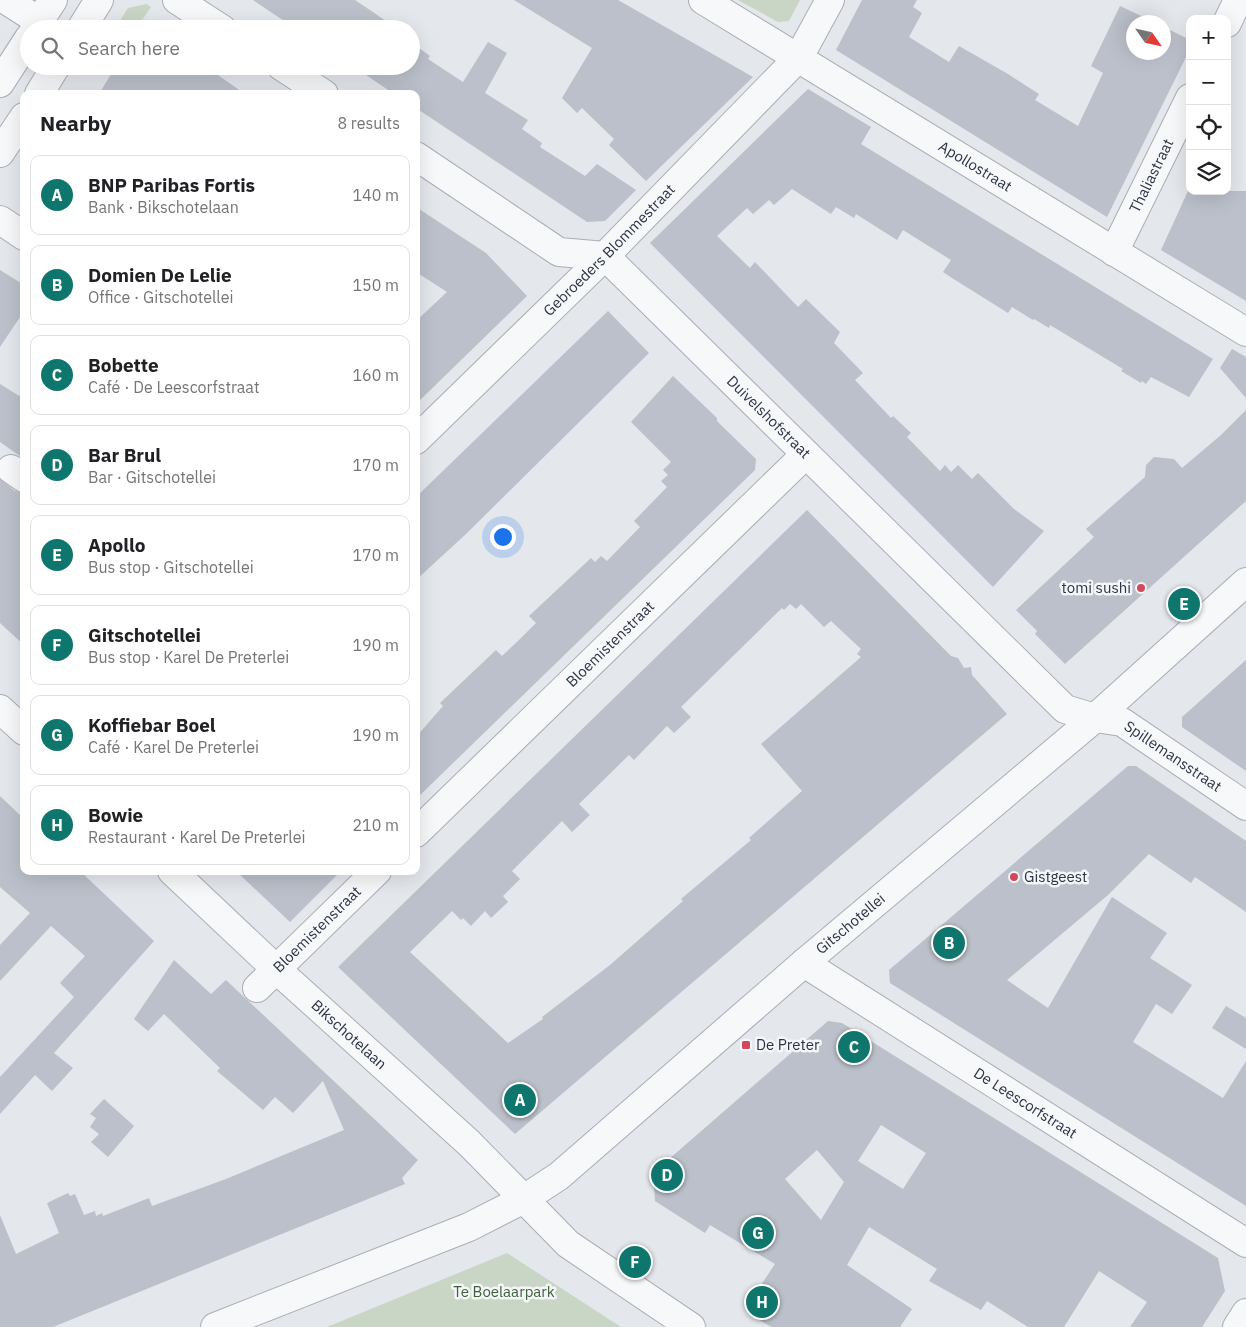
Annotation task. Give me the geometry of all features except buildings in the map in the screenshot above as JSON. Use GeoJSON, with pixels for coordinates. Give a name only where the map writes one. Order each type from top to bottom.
{"type":"FeatureCollection","features":[{"type":"Feature","properties":{"kind":"street"},"geometry":{"type":"LineString","coordinates":[[6,0],[36,20]]}},
{"type":"Feature","properties":{"kind":"street"},"geometry":{"type":"LineString","coordinates":[[87,20],[99,0]]}},
{"type":"Feature","properties":{"kind":"street"},"geometry":{"type":"LineString","coordinates":[[177,0],[208,20]]}},
{"type":"Feature","properties":{"kind":"street","name":"Apollostraat"},"geometry":{"type":"LineString","coordinates":[[703,0],[1246,332]]}},
{"type":"Feature","properties":{"kind":"street","name":"Gebroeders Blommestraat"},"geometry":{"type":"LineString","coordinates":[[420,436],[606,256],[799,57],[830,0]]}},
{"type":"Feature","properties":{"kind":"street"},"geometry":{"type":"LineString","coordinates":[[1230,15],[1238,0]]}},
{"type":"Feature","properties":{"kind":"street"},"geometry":{"type":"LineString","coordinates":[[0,83],[20,52]]}},
{"type":"Feature","properties":{"kind":"street"},"geometry":{"type":"LineString","coordinates":[[41,90],[51,75]]}},
{"type":"Feature","properties":{"kind":"street"},"geometry":{"type":"LineString","coordinates":[[295,75],[318,90]]}},
{"type":"Feature","properties":{"kind":"street","name":"Thaliastraat"},"geometry":{"type":"LineString","coordinates":[[1114,252],[1187,105]]}},
{"type":"Feature","properties":{"kind":"street"},"geometry":{"type":"LineString","coordinates":[[0,153],[20,123]]}},
{"type":"Feature","properties":{"kind":"street"},"geometry":{"type":"LineString","coordinates":[[420,159],[559,252],[606,256]]}},
{"type":"Feature","properties":{"kind":"street"},"geometry":{"type":"LineString","coordinates":[[0,220],[20,233]]}},
{"type":"Feature","properties":{"kind":"street","name":"Duivelshofstraat"},"geometry":{"type":"LineString","coordinates":[[606,256],[1065,709],[1094,718]]}},
{"type":"Feature","properties":{"kind":"street","name":"Bloemistenstraat"},"geometry":{"type":"LineString","coordinates":[[420,829],[806,454]]}},
{"type":"Feature","properties":{"kind":"street","name":"Gitschotellei"},"geometry":{"type":"LineString","coordinates":[[215,1327],[469,1227],[524,1199],[568,1169],[804,963],[1094,718],[1246,582]]}},
{"type":"Feature","properties":{"kind":"street"},"geometry":{"type":"LineString","coordinates":[[0,709],[20,728]]}},
{"type":"Feature","properties":{"kind":"street","name":"Spillemansstraat"},"geometry":{"type":"LineString","coordinates":[[1094,718],[1122,722],[1246,806]]}},
{"type":"Feature","properties":{"kind":"street","name":"Bikschotelaan"},"geometry":{"type":"LineString","coordinates":[[176,875],[276,969],[469,1144],[568,1244],[691,1327]]}},
{"type":"Feature","properties":{"kind":"street","name":"Bloemistenstraat"},"geometry":{"type":"LineString","coordinates":[[257,988],[373,875]]}},
{"type":"Feature","properties":{"kind":"street","name":"De Leescorfstraat"},"geometry":{"type":"LineString","coordinates":[[804,963],[1246,1244]]}},
{"type":"Feature","properties":{"kind":"street"},"geometry":{"type":"LineString","coordinates":[[1237,1327],[1246,1312]]}},
{"type":"Feature","properties":{"kind":"green space"},"geometry":{"type":"Polygon","coordinates":[[[738,0],[800,0],[789,21],[778,22],[738,0]]]}},
{"type":"Feature","properties":{"kind":"green space"},"geometry":{"type":"Polygon","coordinates":[[[146,4],[151,7],[142,20],[121,20],[128,8],[146,4]]]}},
{"type":"Feature","properties":{"kind":"green space","name":"Te Boelaarpark"},"geometry":{"type":"Polygon","coordinates":[[[507,1253],[621,1327],[327,1327],[507,1253]]]}},
{"type":"Feature","properties":{"kind":"place","name":"tomi sushi"},"geometry":{"type":"Point","coordinates":[1141,588]}},
{"type":"Feature","properties":{"kind":"place","name":"Apollo"},"geometry":{"type":"Point","coordinates":[1184,604]}},
{"type":"Feature","properties":{"kind":"place","name":"Gistgeest"},"geometry":{"type":"Point","coordinates":[1014,877]}},
{"type":"Feature","properties":{"kind":"place","name":"Domien De Lelie"},"geometry":{"type":"Point","coordinates":[949,943]}},
{"type":"Feature","properties":{"kind":"place","name":"De Preter"},"geometry":{"type":"Point","coordinates":[746,1045]}},
{"type":"Feature","properties":{"kind":"place","name":"Bobette"},"geometry":{"type":"Point","coordinates":[854,1047]}},
{"type":"Feature","properties":{"kind":"place","name":"BNP Paribas Fortis"},"geometry":{"type":"Point","coordinates":[520,1100]}},
{"type":"Feature","properties":{"kind":"place","name":"Bar Brul"},"geometry":{"type":"Point","coordinates":[667,1175]}},
{"type":"Feature","properties":{"kind":"place","name":"Koffiebar Boel"},"geometry":{"type":"Point","coordinates":[758,1233]}},
{"type":"Feature","properties":{"kind":"place","name":"Gitschotellei"},"geometry":{"type":"Point","coordinates":[635,1262]}},
{"type":"Feature","properties":{"kind":"place","name":"Bowie"},"geometry":{"type":"Point","coordinates":[762,1302]}}]}
